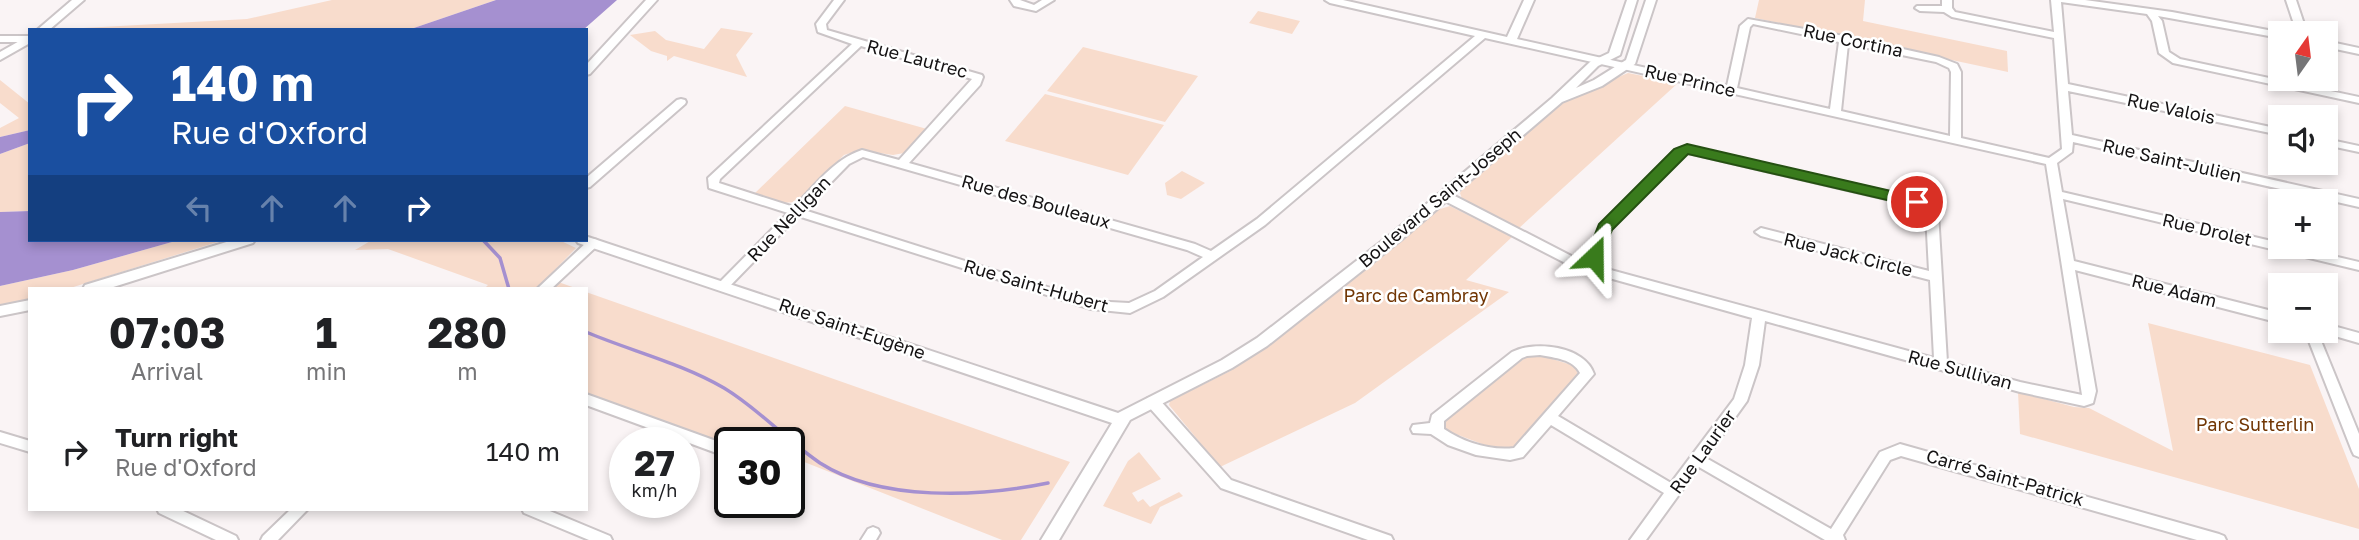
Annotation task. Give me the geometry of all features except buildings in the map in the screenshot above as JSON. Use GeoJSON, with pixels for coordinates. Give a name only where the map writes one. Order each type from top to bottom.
{"type":"FeatureCollection","features":[{"type":"Feature","properties":{"kind":"street"},"geometry":{"type":"LineString","coordinates":[[44,28],[79,0]]}},
{"type":"Feature","properties":{"kind":"street"},"geometry":{"type":"LineString","coordinates":[[588,70],[652,0]]}},
{"type":"Feature","properties":{"kind":"street","name":"Rue Lautrec"},"geometry":{"type":"LineString","coordinates":[[839,0],[821,24],[821,31],[978,77],[976,83],[903,163]]}},
{"type":"Feature","properties":{"kind":"street"},"geometry":{"type":"LineString","coordinates":[[1015,0],[1017,5],[1033,8],[1049,0]]}},
{"type":"Feature","properties":{"kind":"street","name":"Rue Prince"},"geometry":{"type":"LineString","coordinates":[[1330,0],[2051,162]]}},
{"type":"Feature","properties":{"kind":"street"},"geometry":{"type":"LineString","coordinates":[[1511,40],[1529,0]]}},
{"type":"Feature","properties":{"kind":"street","name":"Boulevard Saint-Joseph"},"geometry":{"type":"LineString","coordinates":[[1121,420],[1227,364],[1262,342],[1445,196],[1556,101],[1570,84],[1614,55],[1632,0]]}},
{"type":"Feature","properties":{"kind":"street"},"geometry":{"type":"LineString","coordinates":[[1625,66],[1632,59],[1651,0]]}},
{"type":"Feature","properties":{"kind":"street"},"geometry":{"type":"LineString","coordinates":[[2051,162],[2068,152],[2056,0]]}},
{"type":"Feature","properties":{"kind":"street"},"geometry":{"type":"LineString","coordinates":[[2064,0],[2268,33]]}},
{"type":"Feature","properties":{"kind":"street"},"geometry":{"type":"LineString","coordinates":[[2291,0],[2298,21]]}},
{"type":"Feature","properties":{"kind":"street"},"geometry":{"type":"LineString","coordinates":[[1920,8],[1947,5],[1955,15],[2058,36]]}},
{"type":"Feature","properties":{"kind":"street"},"geometry":{"type":"LineString","coordinates":[[2151,13],[2157,23],[2163,51],[2177,61],[2359,100]]}},
{"type":"Feature","properties":{"kind":"street","name":"Rue Cortina"},"geometry":{"type":"LineString","coordinates":[[1731,90],[1745,26],[1751,21],[1939,60],[1952,66],[1956,72],[1955,140]]}},
{"type":"Feature","properties":{"kind":"street","name":"Rue Saint-Hubert"},"geometry":{"type":"LineString","coordinates":[[859,43],[712,181],[717,188],[1107,309],[1130,308],[1143,303],[1261,222],[1483,34]]}},
{"type":"Feature","properties":{"kind":"street"},"geometry":{"type":"LineString","coordinates":[[0,39],[28,38]]}},
{"type":"Feature","properties":{"kind":"street"},"geometry":{"type":"LineString","coordinates":[[0,57],[28,39]]}},
{"type":"Feature","properties":{"kind":"street"},"geometry":{"type":"LineString","coordinates":[[1835,114],[1844,39]]}},
{"type":"Feature","properties":{"kind":"street"},"geometry":{"type":"LineString","coordinates":[[2338,47],[2359,51]]}},
{"type":"Feature","properties":{"kind":"street","name":"Boulevard Saint-Joseph"},"geometry":{"type":"LineString","coordinates":[[1556,101],[1598,83],[1625,66]]}},
{"type":"Feature","properties":{"kind":"street","name":"Rue Valois"},"geometry":{"type":"LineString","coordinates":[[2062,86],[2268,129]]}},
{"type":"Feature","properties":{"kind":"street"},"geometry":{"type":"LineString","coordinates":[[588,182],[681,102]]}},
{"type":"Feature","properties":{"kind":"street","name":"Rue Saint-Julien"},"geometry":{"type":"LineString","coordinates":[[2067,137],[2359,203]]}},
{"type":"Feature","properties":{"kind":"street"},"geometry":{"type":"LineString","coordinates":[[2338,145],[2359,149]]}},
{"type":"Feature","properties":{"kind":"street"},"geometry":{"type":"LineString","coordinates":[[1589,268],[1605,228],[1679,152],[1689,149],[1924,204],[1932,212],[1941,365]]}},
{"type":"Feature","properties":{"kind":"street","name":"Rue des Bouleaux"},"geometry":{"type":"LineString","coordinates":[[858,154],[873,154],[1194,248],[1212,256]]}},
{"type":"Feature","properties":{"kind":"street","name":"Rue Nelligan"},"geometry":{"type":"LineString","coordinates":[[723,286],[848,158],[858,154]]}},
{"type":"Feature","properties":{"kind":"street","name":"Rue Sullivan"},"geometry":{"type":"LineString","coordinates":[[1445,196],[1563,258],[1589,268],[2076,401],[2087,400],[2089,391],[2051,162]]}},
{"type":"Feature","properties":{"kind":"street","name":"Rue Drolet"},"geometry":{"type":"LineString","coordinates":[[2056,194],[2359,266]]}},
{"type":"Feature","properties":{"kind":"street","name":"Rue Jack Circle"},"geometry":{"type":"LineString","coordinates":[[1761,232],[1936,277]]}},
{"type":"Feature","properties":{"kind":"street","name":"Rue Saint-Eugène"},"geometry":{"type":"LineString","coordinates":[[588,241],[1121,420]]}},
{"type":"Feature","properties":{"kind":"street"},"geometry":{"type":"LineString","coordinates":[[96,287],[242,242]]}},
{"type":"Feature","properties":{"kind":"street"},"geometry":{"type":"LineString","coordinates":[[545,287],[587,242]]}},
{"type":"Feature","properties":{"kind":"street","name":"Rue Adam"},"geometry":{"type":"LineString","coordinates":[[2068,264],[2268,315]]}},
{"type":"Feature","properties":{"kind":"street"},"geometry":{"type":"LineString","coordinates":[[0,311],[28,305]]}},
{"type":"Feature","properties":{"kind":"street","name":"Rue Laurier"},"geometry":{"type":"LineString","coordinates":[[1637,540],[1728,421],[1743,395],[1752,365],[1759,315]]}},
{"type":"Feature","properties":{"kind":"street"},"geometry":{"type":"LineString","coordinates":[[2338,332],[2359,338]]}},
{"type":"Feature","properties":{"kind":"street"},"geometry":{"type":"LineString","coordinates":[[2317,343],[2352,419],[2359,451]]}},
{"type":"Feature","properties":{"kind":"street"},"geometry":{"type":"LineString","coordinates":[[1418,429],[1436,428],[1450,439],[1507,456],[1518,453],[1581,383],[1587,374],[1586,367],[1577,360],[1530,350],[1517,355],[1440,415],[1436,428]]}},
{"type":"Feature","properties":{"kind":"street"},"geometry":{"type":"LineString","coordinates":[[588,400],[714,445]]}},
{"type":"Feature","properties":{"kind":"street"},"geometry":{"type":"LineString","coordinates":[[1153,402],[1226,484],[1386,540]]}},
{"type":"Feature","properties":{"kind":"street"},"geometry":{"type":"LineString","coordinates":[[1550,418],[1674,492]]}},
{"type":"Feature","properties":{"kind":"street"},"geometry":{"type":"LineString","coordinates":[[1051,540],[1121,420]]}},
{"type":"Feature","properties":{"kind":"street"},"geometry":{"type":"LineString","coordinates":[[0,436],[28,446]]}},
{"type":"Feature","properties":{"kind":"street","name":"Carré Saint-Patrick"},"geometry":{"type":"LineString","coordinates":[[1835,539],[1885,457],[1900,450],[2218,540]]}},
{"type":"Feature","properties":{"kind":"street"},"geometry":{"type":"LineString","coordinates":[[1698,460],[1835,539]]}},
{"type":"Feature","properties":{"kind":"street"},"geometry":{"type":"LineString","coordinates":[[168,511],[231,540]]}},
{"type":"Feature","properties":{"kind":"street"},"geometry":{"type":"LineString","coordinates":[[268,540],[299,511]]}},
{"type":"Feature","properties":{"kind":"street"},"geometry":{"type":"LineString","coordinates":[[534,511],[605,540]]}},
{"type":"Feature","properties":{"kind":"green space"},"geometry":{"type":"Polygon","coordinates":[[[332,0],[496,0],[414,28],[83,28],[247,19],[332,0]]]}},
{"type":"Feature","properties":{"kind":"green space"},"geometry":{"type":"Polygon","coordinates":[[[1759,0],[1865,0],[1863,21],[2007,51],[2008,72],[1755,18],[1759,0]]]}},
{"type":"Feature","properties":{"kind":"green space"},"geometry":{"type":"Polygon","coordinates":[[[1258,11],[1300,21],[1292,34],[1249,23],[1258,11]]]}},
{"type":"Feature","properties":{"kind":"green space"},"geometry":{"type":"Polygon","coordinates":[[[721,28],[753,33],[736,55],[747,77],[674,56],[667,61],[667,56],[651,51],[630,35],[655,31],[666,40],[704,49],[721,28]]]}},
{"type":"Feature","properties":{"kind":"green space"},"geometry":{"type":"Polygon","coordinates":[[[1083,47],[1198,76],[1165,122],[1047,91],[1083,47]]]}},
{"type":"Feature","properties":{"kind":"green space"},"geometry":{"type":"Polygon","coordinates":[[[1628,73],[1678,83],[1518,229],[1462,199],[1460,193],[1463,188],[1569,98],[1628,73]]]}},
{"type":"Feature","properties":{"kind":"green space"},"geometry":{"type":"Polygon","coordinates":[[[0,80],[28,102],[28,130],[0,137],[0,128],[19,118],[0,103],[0,80]]]}},
{"type":"Feature","properties":{"kind":"green space"},"geometry":{"type":"Polygon","coordinates":[[[1045,94],[1164,125],[1128,175],[1005,141],[1045,94]]]}},
{"type":"Feature","properties":{"kind":"green space"},"geometry":{"type":"Polygon","coordinates":[[[845,106],[927,129],[904,153],[893,155],[860,150],[844,155],[796,202],[781,203],[753,195],[845,106]]]}},
{"type":"Feature","properties":{"kind":"green space"},"geometry":{"type":"Polygon","coordinates":[[[28,144],[28,211],[0,212],[0,154],[28,144]]]}},
{"type":"Feature","properties":{"kind":"green space"},"geometry":{"type":"Polygon","coordinates":[[[1182,171],[1205,183],[1181,199],[1167,195],[1165,183],[1182,171]]]}},
{"type":"Feature","properties":{"kind":"green space","name":"Parc de Cambray"},"geometry":{"type":"Polygon","coordinates":[[[1450,206],[1512,237],[1466,280],[1509,292],[1355,403],[1220,467],[1169,405],[1170,401],[1230,371],[1270,344],[1437,210],[1450,206]]]}},
{"type":"Feature","properties":{"kind":"green space"},"geometry":{"type":"Polygon","coordinates":[[[172,242],[218,242],[73,287],[28,287],[28,300],[0,306],[0,286],[73,270],[172,242]]]}},
{"type":"Feature","properties":{"kind":"green space"},"geometry":{"type":"Polygon","coordinates":[[[369,242],[563,242],[576,248],[547,278],[572,287],[486,287],[488,285],[388,249],[355,250],[369,242]]]}},
{"type":"Feature","properties":{"kind":"green space"},"geometry":{"type":"Polygon","coordinates":[[[588,293],[1070,462],[1021,540],[1002,540],[805,462],[805,427],[714,427],[714,439],[700,434],[700,427],[680,427],[588,394],[588,293]]]}},
{"type":"Feature","properties":{"kind":"green space","name":"Parc Sutterlin"},"geometry":{"type":"Polygon","coordinates":[[[2148,323],[2310,365],[2359,489],[2359,529],[2020,434],[2018,392],[2074,407],[2089,408],[2173,451],[2148,323]]]}},
{"type":"Feature","properties":{"kind":"green space"},"geometry":{"type":"Polygon","coordinates":[[[1529,355],[1539,355],[1575,366],[1578,375],[1513,448],[1498,450],[1445,430],[1444,423],[1448,417],[1529,355]]]}},
{"type":"Feature","properties":{"kind":"green space"},"geometry":{"type":"Polygon","coordinates":[[[1139,452],[1161,479],[1132,493],[1138,502],[1143,499],[1150,507],[1179,492],[1183,496],[1160,507],[1151,524],[1103,506],[1128,461],[1139,452]]]}},
{"type":"Feature","properties":{"kind":"shaded area"},"geometry":{"type":"Polygon","coordinates":[[[496,0],[617,0],[585,28],[414,28],[496,0]]]}},
{"type":"Feature","properties":{"kind":"shaded area"},"geometry":{"type":"Polygon","coordinates":[[[28,130],[28,144],[0,154],[0,137],[28,130]]]}},
{"type":"Feature","properties":{"kind":"shaded area"},"geometry":{"type":"Polygon","coordinates":[[[28,211],[28,242],[172,242],[73,270],[0,286],[0,212],[28,211]]]}},
{"type":"Feature","properties":{"kind":"waterway"},"geometry":{"type":"LineString","coordinates":[[485,242],[500,258],[508,287]]}},
{"type":"Feature","properties":{"kind":"waterway"},"geometry":{"type":"LineString","coordinates":[[588,333],[708,379],[749,405],[820,463],[845,476],[872,485],[931,493],[962,493],[1048,483]]}},
{"type":"Feature","properties":{"kind":"route"},"geometry":{"type":"LineString","coordinates":[[1594,257],[1605,228],[1684,149],[1703,151],[1917,202]]}}]}
